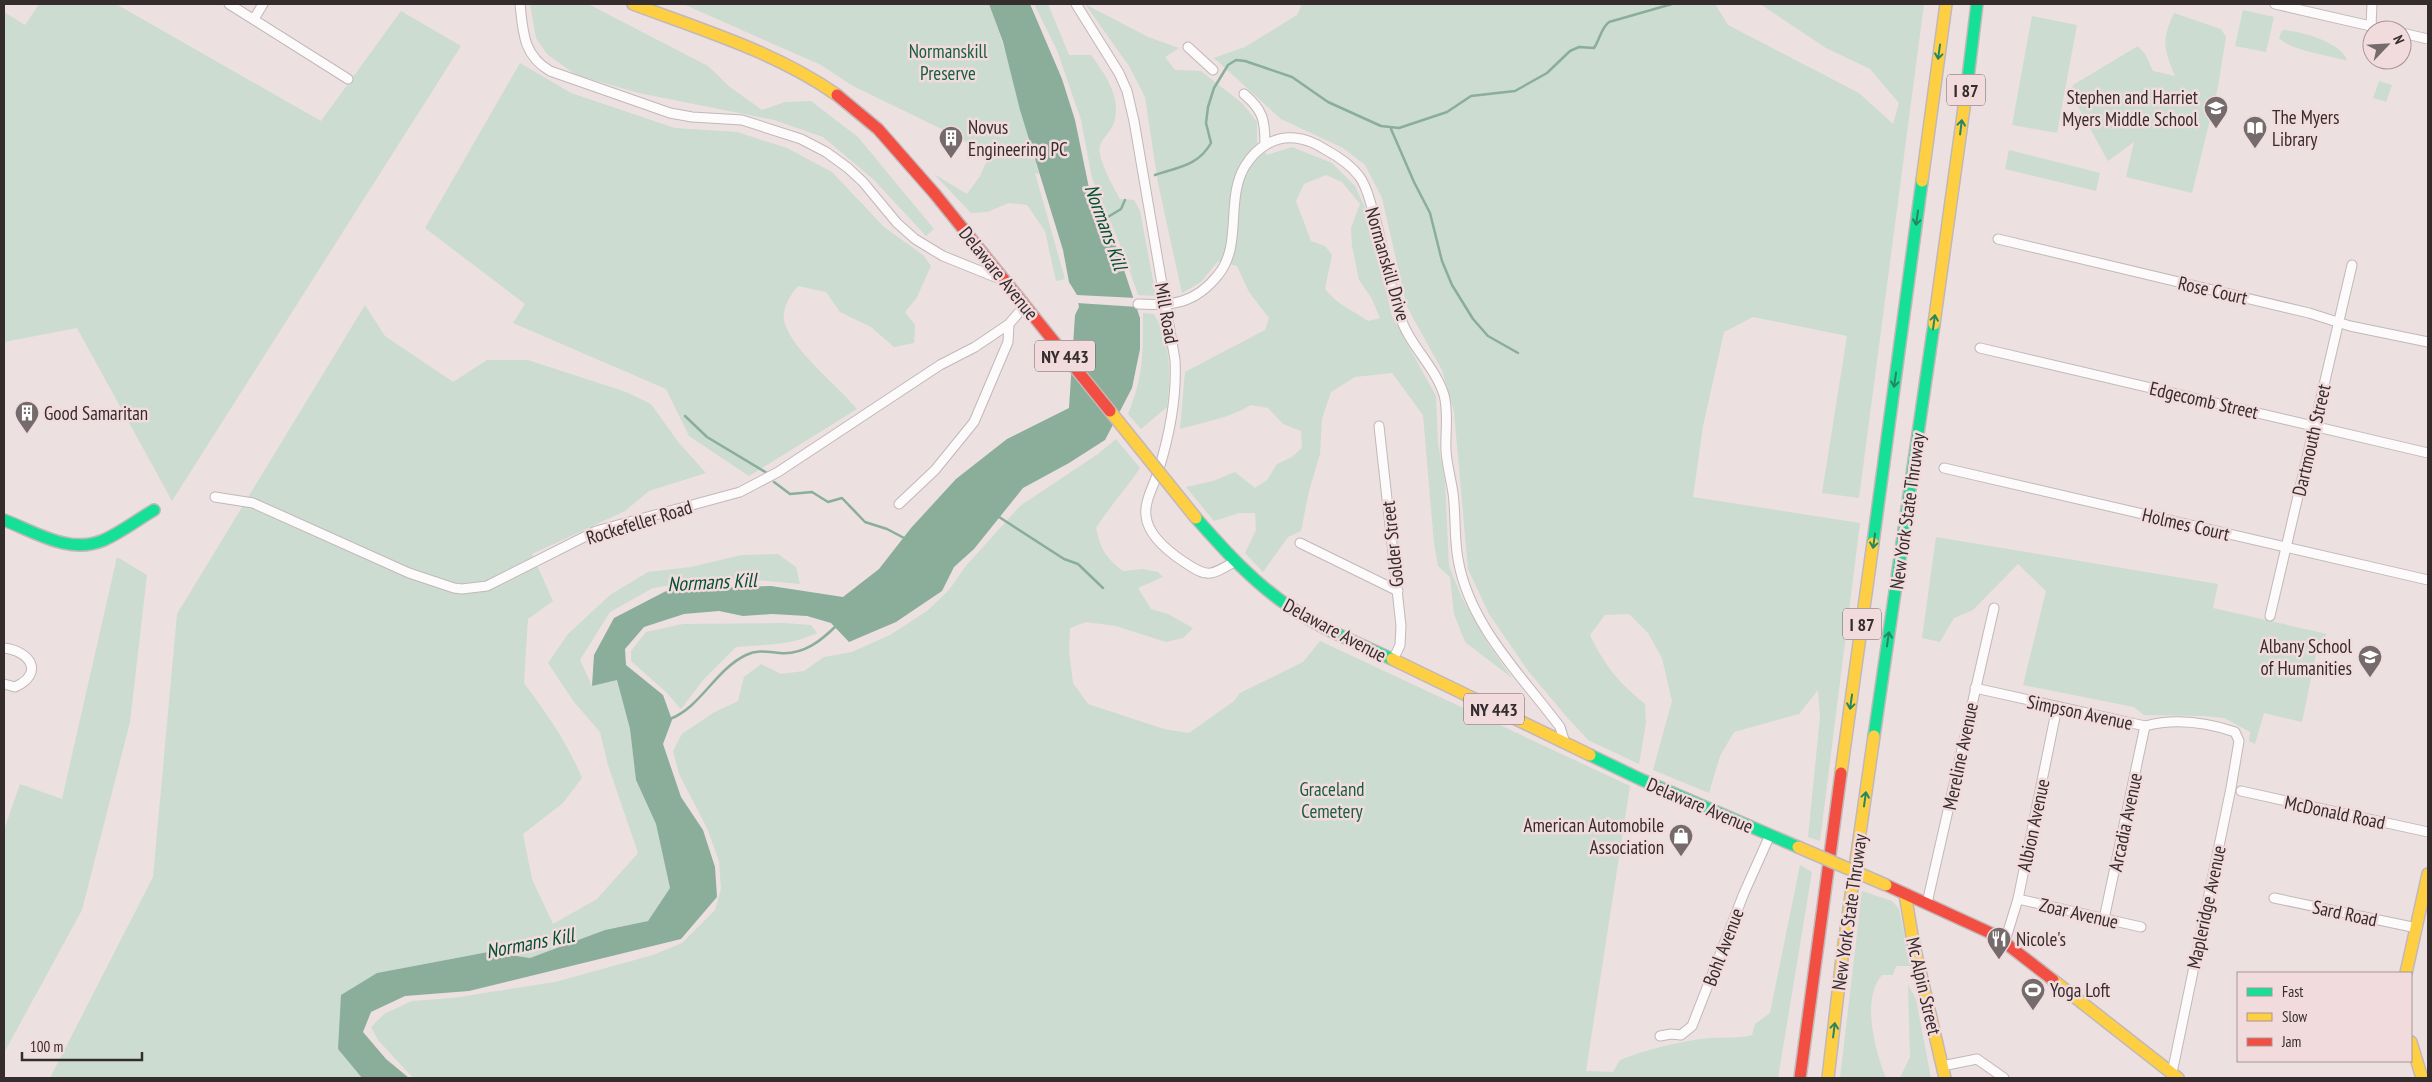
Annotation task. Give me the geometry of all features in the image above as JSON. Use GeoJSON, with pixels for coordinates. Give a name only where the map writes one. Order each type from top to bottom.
{"type":"FeatureCollection","features":[{"type":"Feature","properties":{"kind":"main road","name":"Delaware Avenue"},"geometry":{"type":"LineString","coordinates":[[633,4],[780,62],[816,82],[858,111],[885,136],[935,194],[1196,518],[1234,562],[1263,588],[1295,612],[1323,628],[1394,660],[1640,779],[1928,903],[2006,941],[2175,1076]]}},
{"type":"Feature","properties":{"kind":"main road","name":"New York State Thruway"},"geometry":{"type":"LineString","coordinates":[[1800,1078],[1946,4]]}},
{"type":"Feature","properties":{"kind":"main road","name":"New York State Thruway"},"geometry":{"type":"LineString","coordinates":[[1828,1078],[1842,958],[1956,176],[1977,4]]}},
{"type":"Feature","properties":{"kind":"main road"},"geometry":{"type":"LineString","coordinates":[[4,520],[55,540],[87,545],[108,538],[154,510]]}},
{"type":"Feature","properties":{"kind":"main road"},"geometry":{"type":"LineString","coordinates":[[2406,972],[2428,874]]}},
{"type":"Feature","properties":{"kind":"main road","name":"Mc Alpin Street"},"geometry":{"type":"LineString","coordinates":[[1906,894],[1913,941],[1945,1078]]}},
{"type":"Feature","properties":{"kind":"main road"},"geometry":{"type":"LineString","coordinates":[[2412,1045],[2422,1078]]}},
{"type":"Feature","properties":{"kind":"street"},"geometry":{"type":"LineString","coordinates":[[230,4],[348,79]]}},
{"type":"Feature","properties":{"kind":"street"},"geometry":{"type":"LineString","coordinates":[[254,19],[263,4]]}},
{"type":"Feature","properties":{"kind":"street","name":"Rockefeller Road"},"geometry":{"type":"LineString","coordinates":[[215,497],[252,503],[418,576],[462,589],[487,586],[596,531],[740,492],[778,472],[940,365],[975,347],[1009,324],[1021,310],[1024,304],[1023,296],[1016,288],[1007,282],[928,248],[897,223],[863,182],[848,168],[826,152],[801,139],[742,120],[692,117],[670,113],[550,71],[536,61],[526,45],[522,32],[520,4]]}},
{"type":"Feature","properties":{"kind":"street","name":"Mill Road"},"geometry":{"type":"LineString","coordinates":[[1076,4],[1119,73],[1127,91],[1175,360],[1176,390],[1160,468],[1146,506],[1149,528],[1163,546],[1200,573],[1214,573],[1234,562]]}},
{"type":"Feature","properties":{"kind":"street"},"geometry":{"type":"LineString","coordinates":[[2275,4],[2362,24]]}},
{"type":"Feature","properties":{"kind":"street"},"geometry":{"type":"LineString","coordinates":[[2371,20],[2372,4]]}},
{"type":"Feature","properties":{"kind":"street"},"geometry":{"type":"LineString","coordinates":[[2412,35],[2428,39]]}},
{"type":"Feature","properties":{"kind":"street"},"geometry":{"type":"LineString","coordinates":[[1188,46],[1213,70]]}},
{"type":"Feature","properties":{"kind":"street"},"geometry":{"type":"LineString","coordinates":[[1138,304],[1166,306],[1194,296],[1213,281],[1223,268],[1230,248],[1234,197],[1240,178],[1245,166],[1265,144],[1262,114],[1256,104],[1244,94]]}},
{"type":"Feature","properties":{"kind":"street","name":"Normanskill Drive"},"geometry":{"type":"LineString","coordinates":[[1265,144],[1290,138],[1302,139],[1343,159],[1363,183],[1379,230],[1402,322],[1443,392],[1446,450],[1453,492],[1458,560],[1466,589],[1488,632],[1560,727],[1565,744]]}},
{"type":"Feature","properties":{"kind":"street","name":"Rose Court"},"geometry":{"type":"LineString","coordinates":[[1998,239],[2339,321],[2350,326],[2428,342]]}},
{"type":"Feature","properties":{"kind":"street","name":"Dartmouth Street"},"geometry":{"type":"LineString","coordinates":[[2270,616],[2352,265]]}},
{"type":"Feature","properties":{"kind":"street"},"geometry":{"type":"LineString","coordinates":[[899,504],[935,470],[974,422],[1008,342],[1009,324]]}},
{"type":"Feature","properties":{"kind":"street","name":"Edgecomb Street"},"geometry":{"type":"LineString","coordinates":[[1980,348],[2428,453]]}},
{"type":"Feature","properties":{"kind":"street","name":"Golder Street"},"geometry":{"type":"LineString","coordinates":[[1379,426],[1398,591],[1401,636],[1400,646],[1394,660]]}},
{"type":"Feature","properties":{"kind":"street","name":"Holmes Court"},"geometry":{"type":"LineString","coordinates":[[1944,468],[2428,580]]}},
{"type":"Feature","properties":{"kind":"street"},"geometry":{"type":"LineString","coordinates":[[1300,543],[1398,591]]}},
{"type":"Feature","properties":{"kind":"street","name":"Mereline Avenue"},"geometry":{"type":"LineString","coordinates":[[1928,903],[1994,608]]}},
{"type":"Feature","properties":{"kind":"street"},"geometry":{"type":"LineString","coordinates":[[4,648],[12,649],[27,659],[32,666],[32,674],[27,682],[15,688],[4,684]]}},
{"type":"Feature","properties":{"kind":"street","name":"Simpson Avenue"},"geometry":{"type":"LineString","coordinates":[[1975,688],[2145,726],[2184,721],[2216,725],[2235,732],[2239,741]]}},
{"type":"Feature","properties":{"kind":"street","name":"Albion Avenue"},"geometry":{"type":"LineString","coordinates":[[2006,941],[2018,899],[2058,707]]}},
{"type":"Feature","properties":{"kind":"street","name":"Arcadia Avenue"},"geometry":{"type":"LineString","coordinates":[[2104,919],[2145,726]]}},
{"type":"Feature","properties":{"kind":"street","name":"Mapleridge Avenue"},"geometry":{"type":"LineString","coordinates":[[2175,1076],[2239,741]]}},
{"type":"Feature","properties":{"kind":"street","name":"McDonald Road"},"geometry":{"type":"LineString","coordinates":[[2241,791],[2428,832]]}},
{"type":"Feature","properties":{"kind":"street","name":"Bohl Avenue"},"geometry":{"type":"LineString","coordinates":[[1660,1036],[1681,1035],[1692,1026],[1744,893],[1770,835]]}},
{"type":"Feature","properties":{"kind":"street","name":"Sard Road"},"geometry":{"type":"LineString","coordinates":[[2274,898],[2417,928]]}},
{"type":"Feature","properties":{"kind":"street","name":"Zoar Avenue"},"geometry":{"type":"LineString","coordinates":[[2018,899],[2141,928]]}},
{"type":"Feature","properties":{"kind":"street"},"geometry":{"type":"LineString","coordinates":[[1942,1066],[1977,1059],[2004,1078]]}},
{"type":"Feature","properties":{"kind":"green space"},"geometry":{"type":"Polygon","coordinates":[[[39,4],[116,4],[321,121],[401,11],[461,46],[172,501],[77,328],[4,342],[4,12],[25,25],[39,4]]]}},
{"type":"Feature","properties":{"kind":"green space"},"geometry":{"type":"Polygon","coordinates":[[[530,4],[588,4],[708,66],[730,87],[762,110],[785,102],[811,101],[858,137],[934,229],[926,236],[873,179],[823,137],[774,120],[639,93],[576,75],[547,54],[536,38],[530,4]]]}},
{"type":"Feature","properties":{"kind":"green space","name":"Normanskill Preserve"},"geometry":{"type":"Polygon","coordinates":[[[683,4],[989,4],[1016,88],[1039,174],[1035,173],[1065,279],[1056,281],[1045,231],[1027,205],[1009,203],[987,212],[971,213],[934,174],[967,194],[980,176],[989,156],[960,138],[853,86],[821,65],[683,4]]]}},
{"type":"Feature","properties":{"kind":"green space"},"geometry":{"type":"Polygon","coordinates":[[[1034,4],[1048,4],[1069,55],[1091,55],[1111,88],[1116,106],[1116,116],[1112,128],[1100,145],[1099,150],[1106,172],[1120,199],[1134,200],[1140,211],[1156,296],[1138,295],[1123,252],[1092,178],[1081,120],[1057,50],[1034,4]]]}},
{"type":"Feature","properties":{"kind":"green space"},"geometry":{"type":"Polygon","coordinates":[[[1085,4],[1148,37],[1179,48],[1165,57],[1175,70],[1201,71],[1243,104],[1257,122],[1257,142],[1267,155],[1292,147],[1332,163],[1355,186],[1367,212],[1392,316],[1436,396],[1438,443],[1445,482],[1449,566],[1462,598],[1489,645],[1512,678],[1465,642],[1454,614],[1450,577],[1438,566],[1434,543],[1423,415],[1392,373],[1355,377],[1331,392],[1322,419],[1320,454],[1309,491],[1301,531],[1288,537],[1263,572],[1245,553],[1256,530],[1255,513],[1239,513],[1214,521],[1186,487],[1213,481],[1235,472],[1255,488],[1267,480],[1277,464],[1292,457],[1302,448],[1301,431],[1283,424],[1268,408],[1251,405],[1226,416],[1180,429],[1185,372],[1265,330],[1269,318],[1249,292],[1237,266],[1218,261],[1201,282],[1182,293],[1158,183],[1145,97],[1129,66],[1085,4]],[[1326,175],[1304,184],[1296,201],[1311,241],[1325,246],[1332,255],[1325,289],[1340,303],[1368,321],[1380,318],[1372,299],[1359,280],[1352,246],[1351,228],[1360,204],[1342,182],[1326,175]]]}},
{"type":"Feature","properties":{"kind":"green space"},"geometry":{"type":"Polygon","coordinates":[[[1302,4],[1715,4],[1728,25],[1859,93],[1893,124],[1899,103],[1870,69],[1826,48],[1760,4],[1924,4],[1859,498],[1822,493],[1847,336],[1753,317],[1724,332],[1703,426],[1693,497],[1860,523],[1820,841],[1808,837],[1820,717],[1818,690],[1799,714],[1734,732],[1720,756],[1709,793],[1653,770],[1672,701],[1662,658],[1648,633],[1629,614],[1605,615],[1590,635],[1613,673],[1645,704],[1646,723],[1639,764],[1588,740],[1529,672],[1489,614],[1468,569],[1454,412],[1442,370],[1407,307],[1382,198],[1365,165],[1343,148],[1281,119],[1214,58],[1245,47],[1297,15],[1302,4]]]}},
{"type":"Feature","properties":{"kind":"green space"},"geometry":{"type":"Polygon","coordinates":[[[2243,10],[2274,17],[2266,52],[2235,46],[2243,10]]]}},
{"type":"Feature","properties":{"kind":"green space"},"geometry":{"type":"Polygon","coordinates":[[[2174,13],[2221,29],[2226,37],[2218,87],[2192,193],[2126,177],[2134,142],[2108,161],[2071,94],[2073,85],[2138,46],[2145,54],[2153,71],[2175,76],[2166,52],[2167,31],[2174,13]]]}},
{"type":"Feature","properties":{"kind":"green space"},"geometry":{"type":"Polygon","coordinates":[[[2032,16],[2077,25],[2057,133],[2012,125],[2032,16]]]}},
{"type":"Feature","properties":{"kind":"green space"},"geometry":{"type":"Polygon","coordinates":[[[2282,30],[2309,35],[2329,43],[2344,54],[2347,61],[2292,46],[2279,38],[2282,30]]]}},
{"type":"Feature","properties":{"kind":"green space"},"geometry":{"type":"Polygon","coordinates":[[[520,63],[571,93],[675,128],[737,132],[787,148],[832,172],[884,227],[923,255],[931,266],[916,299],[905,312],[915,325],[914,343],[894,347],[871,327],[840,312],[826,292],[798,286],[789,299],[784,314],[785,324],[790,335],[807,357],[857,409],[749,476],[689,436],[666,389],[513,323],[525,304],[425,228],[520,63]]]}},
{"type":"Feature","properties":{"kind":"green space"},"geometry":{"type":"Polygon","coordinates":[[[2379,81],[2392,85],[2386,102],[2373,98],[2379,81]]]}},
{"type":"Feature","properties":{"kind":"green space"},"geometry":{"type":"Polygon","coordinates":[[[2009,150],[2100,173],[2096,191],[2005,169],[2009,150]]]}},
{"type":"Feature","properties":{"kind":"green space"},"geometry":{"type":"Polygon","coordinates":[[[365,305],[385,336],[453,382],[487,360],[528,360],[626,392],[651,404],[679,443],[706,473],[649,491],[625,511],[532,554],[553,601],[528,619],[524,683],[556,729],[570,752],[582,778],[563,803],[523,834],[532,879],[553,924],[597,899],[638,853],[608,765],[600,732],[574,702],[548,663],[568,634],[610,595],[648,572],[691,567],[741,555],[778,554],[796,567],[800,584],[744,579],[695,581],[653,588],[610,612],[580,660],[592,686],[617,679],[630,729],[636,780],[656,824],[670,888],[648,921],[605,930],[530,958],[488,952],[377,973],[338,1049],[362,1078],[50,1078],[153,877],[177,614],[365,305]]]}},
{"type":"Feature","properties":{"kind":"green space"},"geometry":{"type":"Polygon","coordinates":[[[1143,313],[1154,314],[1160,325],[1167,347],[1169,383],[1167,407],[1141,429],[1128,414],[1142,364],[1143,313]]]}},
{"type":"Feature","properties":{"kind":"green space","name":"Graceland Cemetery"},"geometry":{"type":"Polygon","coordinates":[[[1116,439],[1140,468],[1096,528],[1102,548],[1108,557],[1123,571],[1142,569],[1158,572],[1163,577],[1138,588],[1151,609],[1168,614],[1193,628],[1183,638],[1166,642],[1116,626],[1086,622],[1070,628],[1069,651],[1073,683],[1088,704],[1164,729],[1189,733],[1234,701],[1240,693],[1303,662],[1320,641],[1630,786],[1586,1071],[1613,1072],[1620,1060],[1676,1043],[1699,1039],[1752,1035],[1755,1024],[1770,1013],[1800,865],[1812,872],[1778,1078],[413,1078],[378,1040],[371,1027],[384,1014],[412,1001],[453,998],[555,982],[653,955],[682,943],[715,910],[721,889],[719,861],[707,828],[679,774],[673,751],[682,734],[713,713],[738,701],[744,677],[761,664],[781,674],[804,671],[824,657],[852,652],[890,635],[927,611],[949,590],[965,567],[1020,506],[1098,454],[1116,439]]]}},
{"type":"Feature","properties":{"kind":"green space"},"geometry":{"type":"Polygon","coordinates":[[[1936,537],[2218,584],[2213,608],[2327,634],[2318,644],[2302,722],[2264,713],[2255,744],[2249,741],[2250,732],[2224,718],[2144,715],[2134,707],[2023,685],[2046,591],[2018,564],[1973,610],[1954,618],[1940,642],[1922,638],[1936,537]]]}},
{"type":"Feature","properties":{"kind":"green space"},"geometry":{"type":"Polygon","coordinates":[[[117,557],[147,575],[130,722],[82,910],[4,1053],[4,830],[20,784],[62,799],[117,557]]]}},
{"type":"Feature","properties":{"kind":"green space"},"geometry":{"type":"Polygon","coordinates":[[[784,623],[811,625],[817,633],[787,642],[736,647],[704,679],[681,709],[666,692],[631,661],[631,651],[646,632],[683,624],[784,623]]]}},
{"type":"Feature","properties":{"kind":"green space"},"geometry":{"type":"Polygon","coordinates":[[[1862,891],[1892,901],[1899,909],[1911,966],[1896,966],[1893,975],[1882,975],[1872,997],[1871,1011],[1874,1040],[1886,1078],[1840,1078],[1862,891]]]}},
{"type":"Feature","properties":{"kind":"green space"},"geometry":{"type":"Polygon","coordinates":[[[1908,985],[1916,999],[1931,1078],[1900,1078],[1910,1057],[1908,985]]]}},
{"type":"Feature","properties":{"kind":"water","name":"Normans Kill"},"geometry":{"type":"Polygon","coordinates":[[[989,4],[1030,4],[1062,79],[1075,120],[1089,188],[1111,231],[1140,318],[1140,349],[1132,388],[1105,440],[1069,463],[1023,488],[974,549],[954,567],[942,591],[896,622],[849,642],[831,623],[807,616],[772,614],[743,616],[719,611],[684,614],[644,627],[625,649],[626,665],[663,695],[672,720],[663,744],[681,797],[703,830],[715,867],[717,897],[681,939],[469,991],[405,996],[371,1012],[363,1032],[386,1059],[409,1078],[362,1078],[338,1049],[341,995],[377,973],[488,952],[530,958],[605,930],[648,921],[670,888],[656,824],[636,780],[630,729],[617,680],[592,686],[594,655],[614,618],[670,589],[771,586],[843,597],[879,569],[911,528],[956,479],[1007,439],[1069,408],[1075,315],[1079,307],[1077,295],[1069,282],[1063,250],[1020,110],[1003,42],[989,4]]]}},
{"type":"Feature","properties":{"kind":"pier"},"geometry":{"type":"Polygon","coordinates":[[[1077,295],[1136,298],[1138,307],[1077,303],[1077,295]]]}},
{"type":"Feature","properties":{"kind":"waterway"},"geometry":{"type":"LineString","coordinates":[[1155,175],[1187,165],[1206,151],[1211,143],[1206,123],[1208,107],[1214,88],[1228,65],[1236,60],[1245,61],[1292,77],[1328,102],[1381,126],[1399,128],[1447,112],[1471,96],[1515,91],[1547,73],[1570,51],[1579,47],[1594,48],[1604,27],[1609,22],[1672,4]]}},
{"type":"Feature","properties":{"kind":"waterway"},"geometry":{"type":"LineString","coordinates":[[1391,129],[1430,213],[1442,261],[1452,285],[1473,319],[1488,336],[1518,353]]}},
{"type":"Feature","properties":{"kind":"waterway","name":"Normans Kill"},"geometry":{"type":"LineString","coordinates":[[1103,220],[1121,209],[1125,200]]}},
{"type":"Feature","properties":{"kind":"waterway"},"geometry":{"type":"LineString","coordinates":[[685,416],[707,437],[767,473]]}},
{"type":"Feature","properties":{"kind":"waterway"},"geometry":{"type":"LineString","coordinates":[[774,482],[790,494],[812,492],[828,502],[842,498],[865,522],[887,529],[906,539]]}},
{"type":"Feature","properties":{"kind":"waterway"},"geometry":{"type":"LineString","coordinates":[[996,515],[1064,559],[1078,564],[1103,588]]}},
{"type":"Feature","properties":{"kind":"waterway"},"geometry":{"type":"LineString","coordinates":[[670,719],[691,706],[725,670],[746,655],[759,651],[797,652],[819,641],[837,625]]}},
{"type":"Feature","properties":{"kind":"traffic: fast"},"geometry":{"type":"LineString","coordinates":[[1967,86],[1977,4]]}},
{"type":"Feature","properties":{"kind":"traffic: fast"},"geometry":{"type":"LineString","coordinates":[[1873,543],[1922,181]]}},
{"type":"Feature","properties":{"kind":"traffic: fast"},"geometry":{"type":"LineString","coordinates":[[1874,736],[1934,324]]}},
{"type":"Feature","properties":{"kind":"traffic: fast"},"geometry":{"type":"LineString","coordinates":[[4,520],[40,536],[78,545],[104,540],[154,510]]}},
{"type":"Feature","properties":{"kind":"traffic: fast"},"geometry":{"type":"LineString","coordinates":[[1196,518],[1240,566],[1277,598],[1314,622],[1392,659]]}},
{"type":"Feature","properties":{"kind":"traffic: fast"},"geometry":{"type":"LineString","coordinates":[[1590,755],[1640,779],[1798,847]]}},
{"type":"Feature","properties":{"kind":"traffic: slow"},"geometry":{"type":"LineString","coordinates":[[633,4],[764,54],[814,80],[837,95]]}},
{"type":"Feature","properties":{"kind":"traffic: slow"},"geometry":{"type":"LineString","coordinates":[[1922,181],[1946,4]]}},
{"type":"Feature","properties":{"kind":"traffic: slow"},"geometry":{"type":"LineString","coordinates":[[1934,324],[1967,86]]}},
{"type":"Feature","properties":{"kind":"traffic: slow"},"geometry":{"type":"LineString","coordinates":[[1110,411],[1196,518]]}},
{"type":"Feature","properties":{"kind":"traffic: slow"},"geometry":{"type":"LineString","coordinates":[[1841,773],[1873,543]]}},
{"type":"Feature","properties":{"kind":"traffic: slow"},"geometry":{"type":"LineString","coordinates":[[1392,659],[1590,755]]}},
{"type":"Feature","properties":{"kind":"traffic: slow"},"geometry":{"type":"LineString","coordinates":[[1828,1078],[1842,958],[1874,736]]}},
{"type":"Feature","properties":{"kind":"traffic: slow"},"geometry":{"type":"LineString","coordinates":[[1798,847],[1886,885]]}},
{"type":"Feature","properties":{"kind":"traffic: slow"},"geometry":{"type":"LineString","coordinates":[[2406,972],[2428,874]]}},
{"type":"Feature","properties":{"kind":"traffic: slow"},"geometry":{"type":"LineString","coordinates":[[1905,894],[1913,941],[1945,1078]]}},
{"type":"Feature","properties":{"kind":"traffic: slow"},"geometry":{"type":"LineString","coordinates":[[2053,980],[2178,1078]]}},
{"type":"Feature","properties":{"kind":"traffic: slow"},"geometry":{"type":"LineString","coordinates":[[2412,1045],[2422,1078]]}},
{"type":"Feature","properties":{"kind":"traffic: jam"},"geometry":{"type":"LineString","coordinates":[[837,95],[878,129],[935,194]]}},
{"type":"Feature","properties":{"kind":"traffic: jam"},"geometry":{"type":"LineString","coordinates":[[935,194],[1110,411]]}},
{"type":"Feature","properties":{"kind":"traffic: jam"},"geometry":{"type":"LineString","coordinates":[[1800,1078],[1841,773]]}},
{"type":"Feature","properties":{"kind":"traffic: jam"},"geometry":{"type":"LineString","coordinates":[[1886,885],[1995,935],[2053,980]]}},
{"type":"Feature","properties":{"kind":"place","name":"Stephen and Harriet Myers Middle School"},"geometry":{"type":"Point","coordinates":[2216,129]}},
{"type":"Feature","properties":{"kind":"place","name":"The Myers Library"},"geometry":{"type":"Point","coordinates":[2255,149]}},
{"type":"Feature","properties":{"kind":"place","name":"Novus Engineering PC"},"geometry":{"type":"Point","coordinates":[951,159]}},
{"type":"Feature","properties":{"kind":"place","name":"Good Samaritan"},"geometry":{"type":"Point","coordinates":[27,434]}},
{"type":"Feature","properties":{"kind":"place","name":"Albany School of Humanities"},"geometry":{"type":"Point","coordinates":[2370,678]}},
{"type":"Feature","properties":{"kind":"place","name":"American Automobile Association"},"geometry":{"type":"Point","coordinates":[1681,857]}},
{"type":"Feature","properties":{"kind":"place","name":"Nicole's"},"geometry":{"type":"Point","coordinates":[1999,960]}},
{"type":"Feature","properties":{"kind":"place","name":"Yoga Loft"},"geometry":{"type":"Point","coordinates":[2033,1011]}}]}
